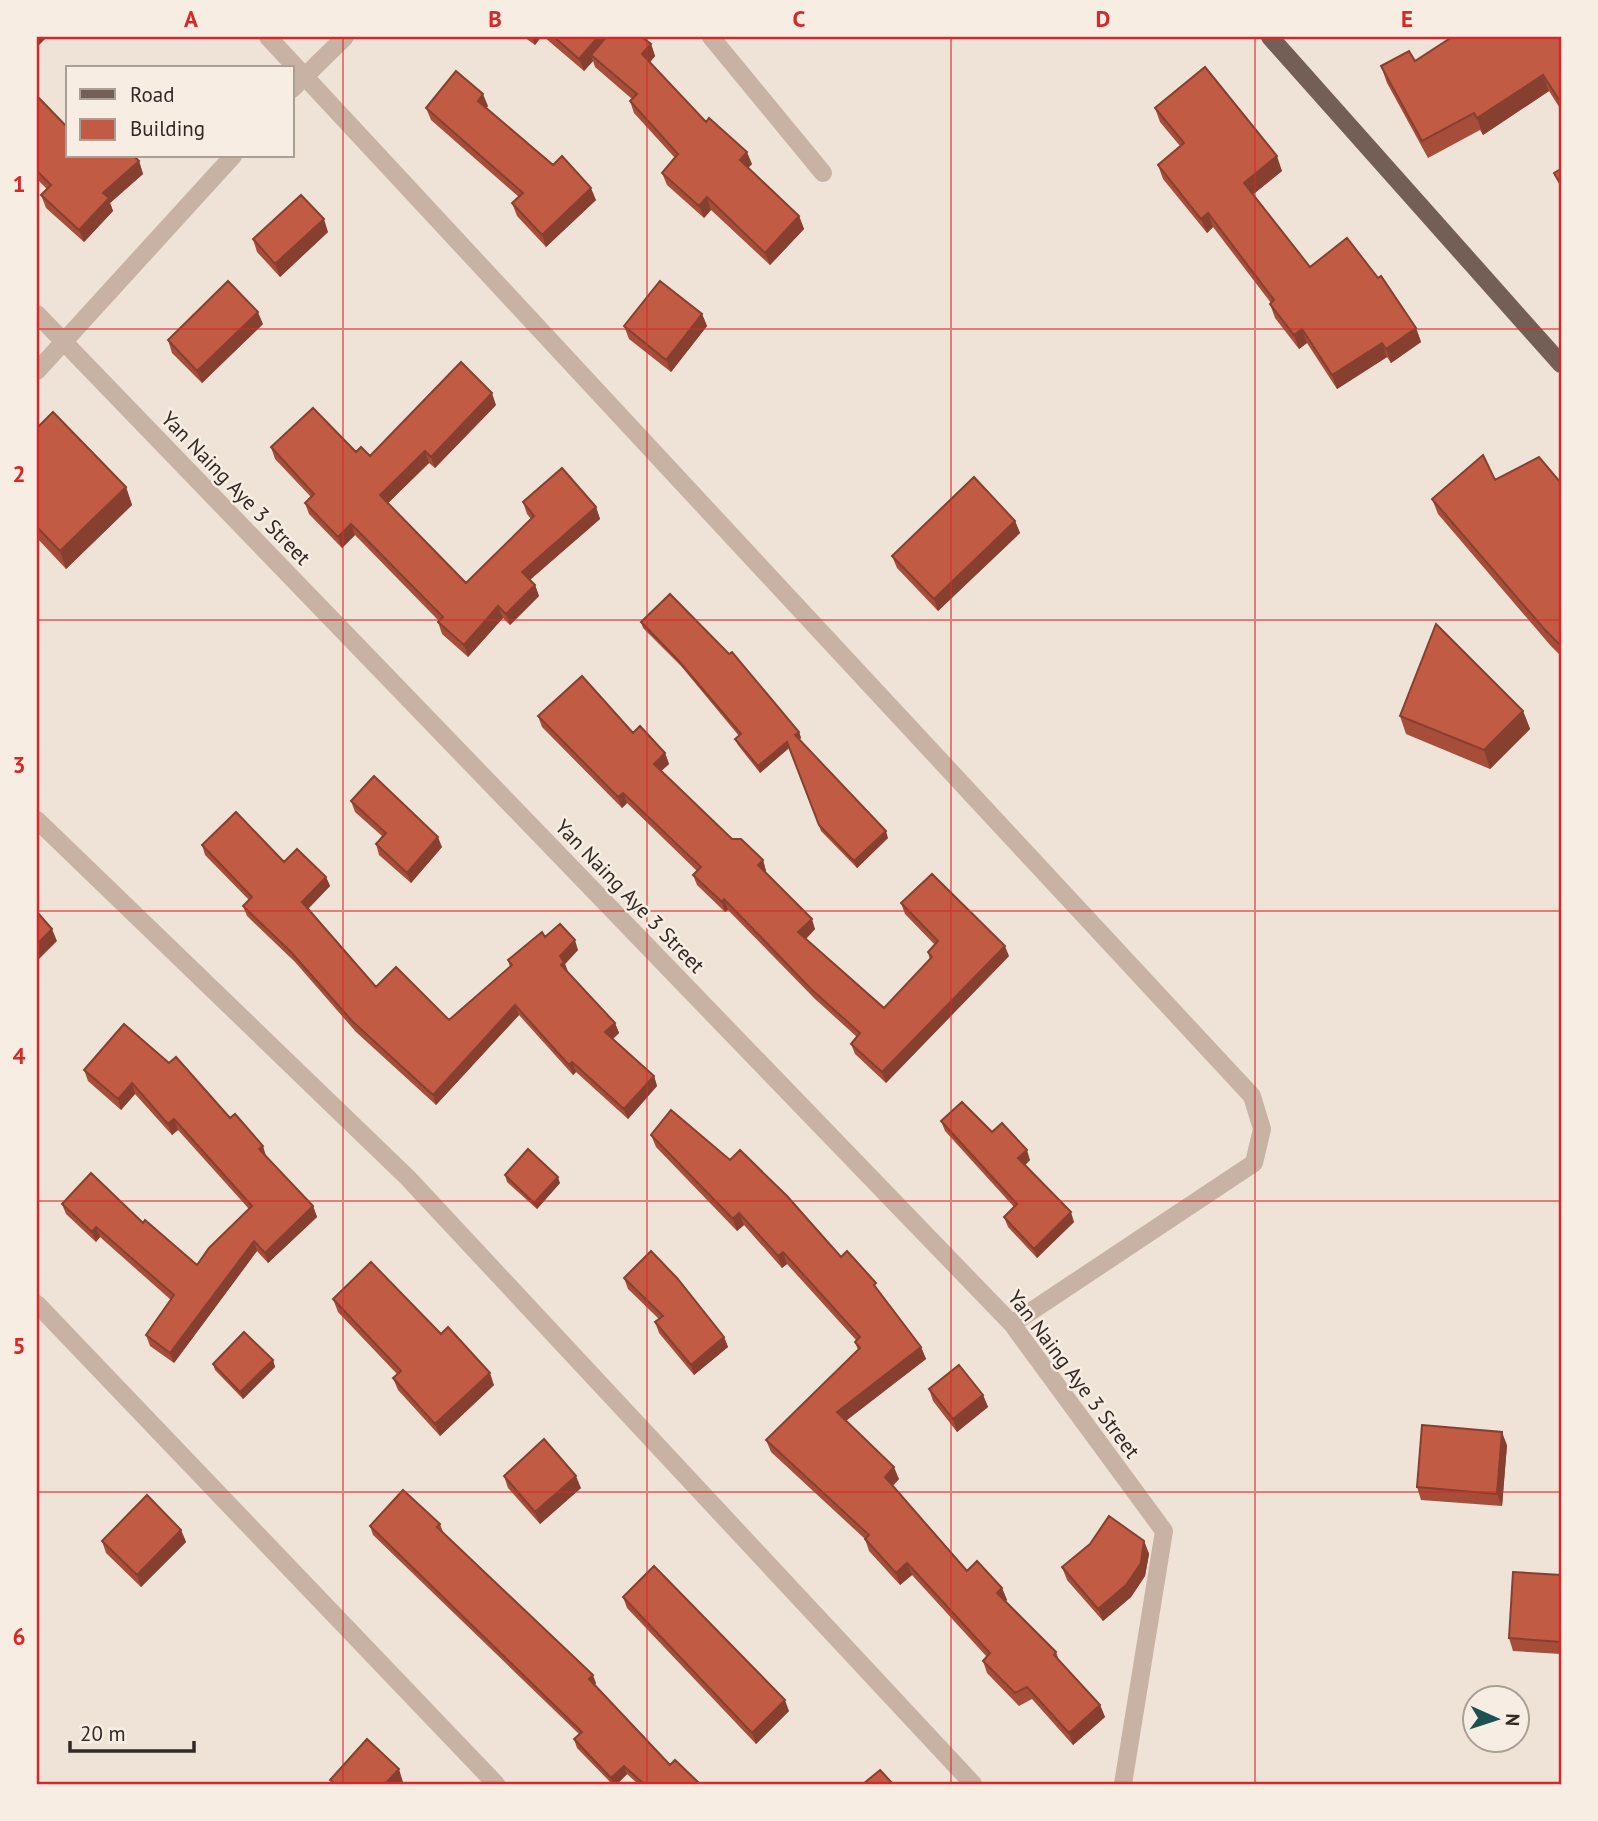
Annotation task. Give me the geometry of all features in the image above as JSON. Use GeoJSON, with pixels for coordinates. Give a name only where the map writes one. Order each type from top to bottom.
{"type":"FeatureCollection","features":[{"type":"Feature","properties":{"kind":"main road"},"geometry":{"type":"LineString","coordinates":[[1270,37],[1561,364]]}},
{"type":"Feature","properties":{"kind":"street"},"geometry":{"type":"LineString","coordinates":[[268,37],[1252,1096],[1262,1129],[1254,1163],[1012,1324]]}},
{"type":"Feature","properties":{"kind":"street"},"geometry":{"type":"LineString","coordinates":[[294,87],[345,37]]}},
{"type":"Feature","properties":{"kind":"street"},"geometry":{"type":"LineString","coordinates":[[711,37],[823,173]]}},
{"type":"Feature","properties":{"kind":"street"},"geometry":{"type":"LineString","coordinates":[[37,371],[231,158]]}},
{"type":"Feature","properties":{"kind":"street","name":"Yan Naing Aye 3 Street"},"geometry":{"type":"LineString","coordinates":[[37,314],[1012,1324],[1164,1531],[1122,1784]]}},
{"type":"Feature","properties":{"kind":"street"},"geometry":{"type":"LineString","coordinates":[[37,820],[408,1178],[973,1784]]}},
{"type":"Feature","properties":{"kind":"street"},"geometry":{"type":"LineString","coordinates":[[37,1304],[496,1784]]}},
{"type":"Feature","properties":{"kind":"building"},"geometry":{"type":"Polygon","coordinates":[[[554,37],[598,37],[579,59],[554,37]]]}},
{"type":"Feature","properties":{"kind":"building"},"geometry":{"type":"Polygon","coordinates":[[[606,37],[642,37],[651,44],[642,54],[706,122],[709,118],[747,152],[740,160],[799,216],[765,253],[707,197],[699,206],[662,173],[678,154],[630,101],[637,94],[591,55],[606,37]]]}},
{"type":"Feature","properties":{"kind":"building"},"geometry":{"type":"Polygon","coordinates":[[[1452,37],[1561,37],[1561,103],[1543,75],[1477,118],[1474,113],[1422,141],[1381,66],[1409,51],[1415,61],[1452,37]]]}},
{"type":"Feature","properties":{"kind":"building"},"geometry":{"type":"Polygon","coordinates":[[[1205,67],[1277,156],[1244,183],[1310,267],[1347,238],[1378,278],[1381,276],[1416,328],[1386,349],[1382,343],[1332,375],[1302,329],[1294,335],[1270,304],[1274,300],[1208,213],[1201,219],[1158,165],[1184,143],[1155,108],[1205,67]]]}},
{"type":"Feature","properties":{"kind":"building"},"geometry":{"type":"Polygon","coordinates":[[[456,71],[483,94],[478,101],[553,165],[562,156],[591,188],[542,235],[512,203],[523,193],[426,108],[456,71]]]}},
{"type":"Feature","properties":{"kind":"building"},"geometry":{"type":"Polygon","coordinates":[[[37,96],[66,126],[66,158],[136,158],[139,161],[103,193],[109,198],[79,230],[41,195],[51,185],[37,171],[37,96]]]}},
{"type":"Feature","properties":{"kind":"building"},"geometry":{"type":"Polygon","coordinates":[[[1561,169],[1561,185],[1554,173],[1561,169]]]}},
{"type":"Feature","properties":{"kind":"building"},"geometry":{"type":"Polygon","coordinates":[[[301,195],[324,219],[275,264],[253,239],[301,195]]]}},
{"type":"Feature","properties":{"kind":"building"},"geometry":{"type":"Polygon","coordinates":[[[228,281],[258,312],[197,371],[168,340],[228,281]]]}},
{"type":"Feature","properties":{"kind":"building"},"geometry":{"type":"Polygon","coordinates":[[[660,281],[702,314],[666,360],[624,326],[660,281]]]}},
{"type":"Feature","properties":{"kind":"building"},"geometry":{"type":"Polygon","coordinates":[[[461,362],[492,393],[431,457],[425,451],[380,495],[466,583],[534,516],[523,502],[562,468],[596,507],[522,572],[535,585],[506,614],[498,606],[464,645],[438,622],[443,617],[351,524],[338,537],[305,503],[314,494],[271,447],[313,408],[356,452],[361,447],[370,456],[461,362]]]}},
{"type":"Feature","properties":{"kind":"building"},"geometry":{"type":"Polygon","coordinates":[[[53,412],[126,487],[60,551],[37,527],[37,428],[53,412]]]}},
{"type":"Feature","properties":{"kind":"building"},"geometry":{"type":"Polygon","coordinates":[[[1483,455],[1495,480],[1539,457],[1561,483],[1561,646],[1432,499],[1483,455]]]}},
{"type":"Feature","properties":{"kind":"building"},"geometry":{"type":"Polygon","coordinates":[[[974,477],[1015,521],[934,599],[892,556],[974,477]]]}},
{"type":"Feature","properties":{"kind":"building"},"geometry":{"type":"Polygon","coordinates":[[[670,594],[729,654],[732,652],[799,732],[795,735],[886,831],[854,861],[819,825],[787,742],[758,766],[735,739],[741,734],[678,660],[641,622],[670,594]]]}},
{"type":"Feature","properties":{"kind":"building"},"geometry":{"type":"Polygon","coordinates":[[[1436,624],[1523,711],[1484,750],[1400,716],[1436,624]]]}},
{"type":"Feature","properties":{"kind":"building"},"geometry":{"type":"Polygon","coordinates":[[[582,676],[633,733],[640,726],[665,753],[654,764],[732,839],[741,839],[763,860],[758,865],[812,919],[798,932],[884,1008],[932,957],[928,952],[938,941],[901,903],[932,874],[1005,946],[882,1072],[851,1044],[860,1033],[811,989],[724,899],[722,902],[693,875],[701,867],[623,793],[618,797],[538,716],[582,676]]]}},
{"type":"Feature","properties":{"kind":"building"},"geometry":{"type":"Polygon","coordinates":[[[374,776],[438,837],[407,873],[376,844],[386,833],[351,801],[374,776]]]}},
{"type":"Feature","properties":{"kind":"building"},"geometry":{"type":"Polygon","coordinates":[[[236,812],[284,862],[297,849],[326,877],[302,902],[376,987],[396,967],[449,1020],[512,965],[508,960],[542,932],[545,937],[560,924],[575,940],[560,956],[564,962],[561,965],[615,1023],[605,1032],[654,1076],[624,1109],[572,1062],[569,1065],[515,1005],[433,1095],[353,1022],[291,952],[243,906],[252,897],[202,845],[236,812]]]}},
{"type":"Feature","properties":{"kind":"building"},"geometry":{"type":"Polygon","coordinates":[[[37,912],[52,929],[37,944],[37,912]]]}},
{"type":"Feature","properties":{"kind":"building"},"geometry":{"type":"Polygon","coordinates":[[[124,1024],[169,1063],[176,1057],[230,1118],[235,1114],[263,1146],[259,1149],[313,1206],[265,1253],[254,1241],[170,1353],[146,1335],[174,1295],[96,1227],[92,1232],[62,1204],[91,1173],[143,1223],[145,1220],[197,1265],[209,1248],[252,1206],[174,1119],[168,1124],[132,1083],[118,1099],[84,1070],[124,1024]]]}},
{"type":"Feature","properties":{"kind":"building"},"geometry":{"type":"Polygon","coordinates":[[[962,1102],[992,1132],[1002,1123],[1027,1150],[1018,1158],[1071,1212],[1034,1249],[1004,1217],[1017,1204],[941,1121],[962,1102]]]}},
{"type":"Feature","properties":{"kind":"building"},"geometry":{"type":"Polygon","coordinates":[[[671,1110],[730,1160],[740,1150],[787,1196],[841,1257],[847,1251],[876,1283],[874,1285],[921,1347],[837,1412],[894,1467],[885,1477],[967,1571],[977,1561],[1002,1588],[997,1593],[1056,1652],[1054,1655],[1100,1705],[1069,1733],[1027,1687],[1015,1693],[983,1661],[990,1653],[907,1563],[896,1573],[865,1539],[869,1535],[766,1440],[860,1348],[855,1342],[860,1337],[783,1252],[778,1256],[739,1213],[733,1219],[651,1135],[671,1110]]]}},
{"type":"Feature","properties":{"kind":"building"},"geometry":{"type":"Polygon","coordinates":[[[528,1149],[558,1177],[534,1203],[505,1175],[528,1149]]]}},
{"type":"Feature","properties":{"kind":"building"},"geometry":{"type":"Polygon","coordinates":[[[651,1251],[677,1278],[724,1337],[691,1365],[655,1322],[663,1316],[624,1278],[651,1251]]]}},
{"type":"Feature","properties":{"kind":"building"},"geometry":{"type":"Polygon","coordinates":[[[371,1262],[441,1334],[448,1327],[490,1373],[435,1424],[393,1378],[401,1371],[333,1299],[371,1262]]]}},
{"type":"Feature","properties":{"kind":"building"},"geometry":{"type":"Polygon","coordinates":[[[244,1332],[273,1360],[240,1392],[213,1364],[244,1332]]]}},
{"type":"Feature","properties":{"kind":"building"},"geometry":{"type":"Polygon","coordinates":[[[959,1365],[983,1395],[953,1419],[929,1389],[959,1365]]]}},
{"type":"Feature","properties":{"kind":"building"},"geometry":{"type":"Polygon","coordinates":[[[1422,1425],[1502,1432],[1497,1494],[1417,1487],[1422,1425]]]}},
{"type":"Feature","properties":{"kind":"building"},"geometry":{"type":"Polygon","coordinates":[[[544,1439],[576,1476],[535,1512],[504,1476],[544,1439]]]}},
{"type":"Feature","properties":{"kind":"building"},"geometry":{"type":"Polygon","coordinates":[[[403,1490],[440,1524],[437,1527],[593,1675],[589,1679],[670,1765],[675,1760],[697,1784],[644,1784],[624,1766],[611,1778],[574,1739],[582,1732],[370,1526],[403,1490]]]}},
{"type":"Feature","properties":{"kind":"building"},"geometry":{"type":"Polygon","coordinates":[[[147,1495],[181,1530],[137,1575],[102,1541],[147,1495]]]}},
{"type":"Feature","properties":{"kind":"building"},"geometry":{"type":"Polygon","coordinates":[[[1109,1516],[1144,1541],[1141,1563],[1126,1585],[1098,1609],[1062,1567],[1090,1544],[1109,1516]]]}},
{"type":"Feature","properties":{"kind":"building"},"geometry":{"type":"Polygon","coordinates":[[[654,1566],[785,1700],[752,1733],[623,1597],[654,1566]]]}},
{"type":"Feature","properties":{"kind":"building"},"geometry":{"type":"Polygon","coordinates":[[[1513,1572],[1561,1575],[1561,1642],[1509,1638],[1513,1572]]]}},
{"type":"Feature","properties":{"kind":"building"},"geometry":{"type":"Polygon","coordinates":[[[367,1739],[399,1769],[385,1784],[335,1784],[330,1780],[367,1739]]]}},
{"type":"Feature","properties":{"kind":"building"},"geometry":{"type":"Polygon","coordinates":[[[880,1770],[893,1784],[863,1784],[880,1770]]]}}]}
